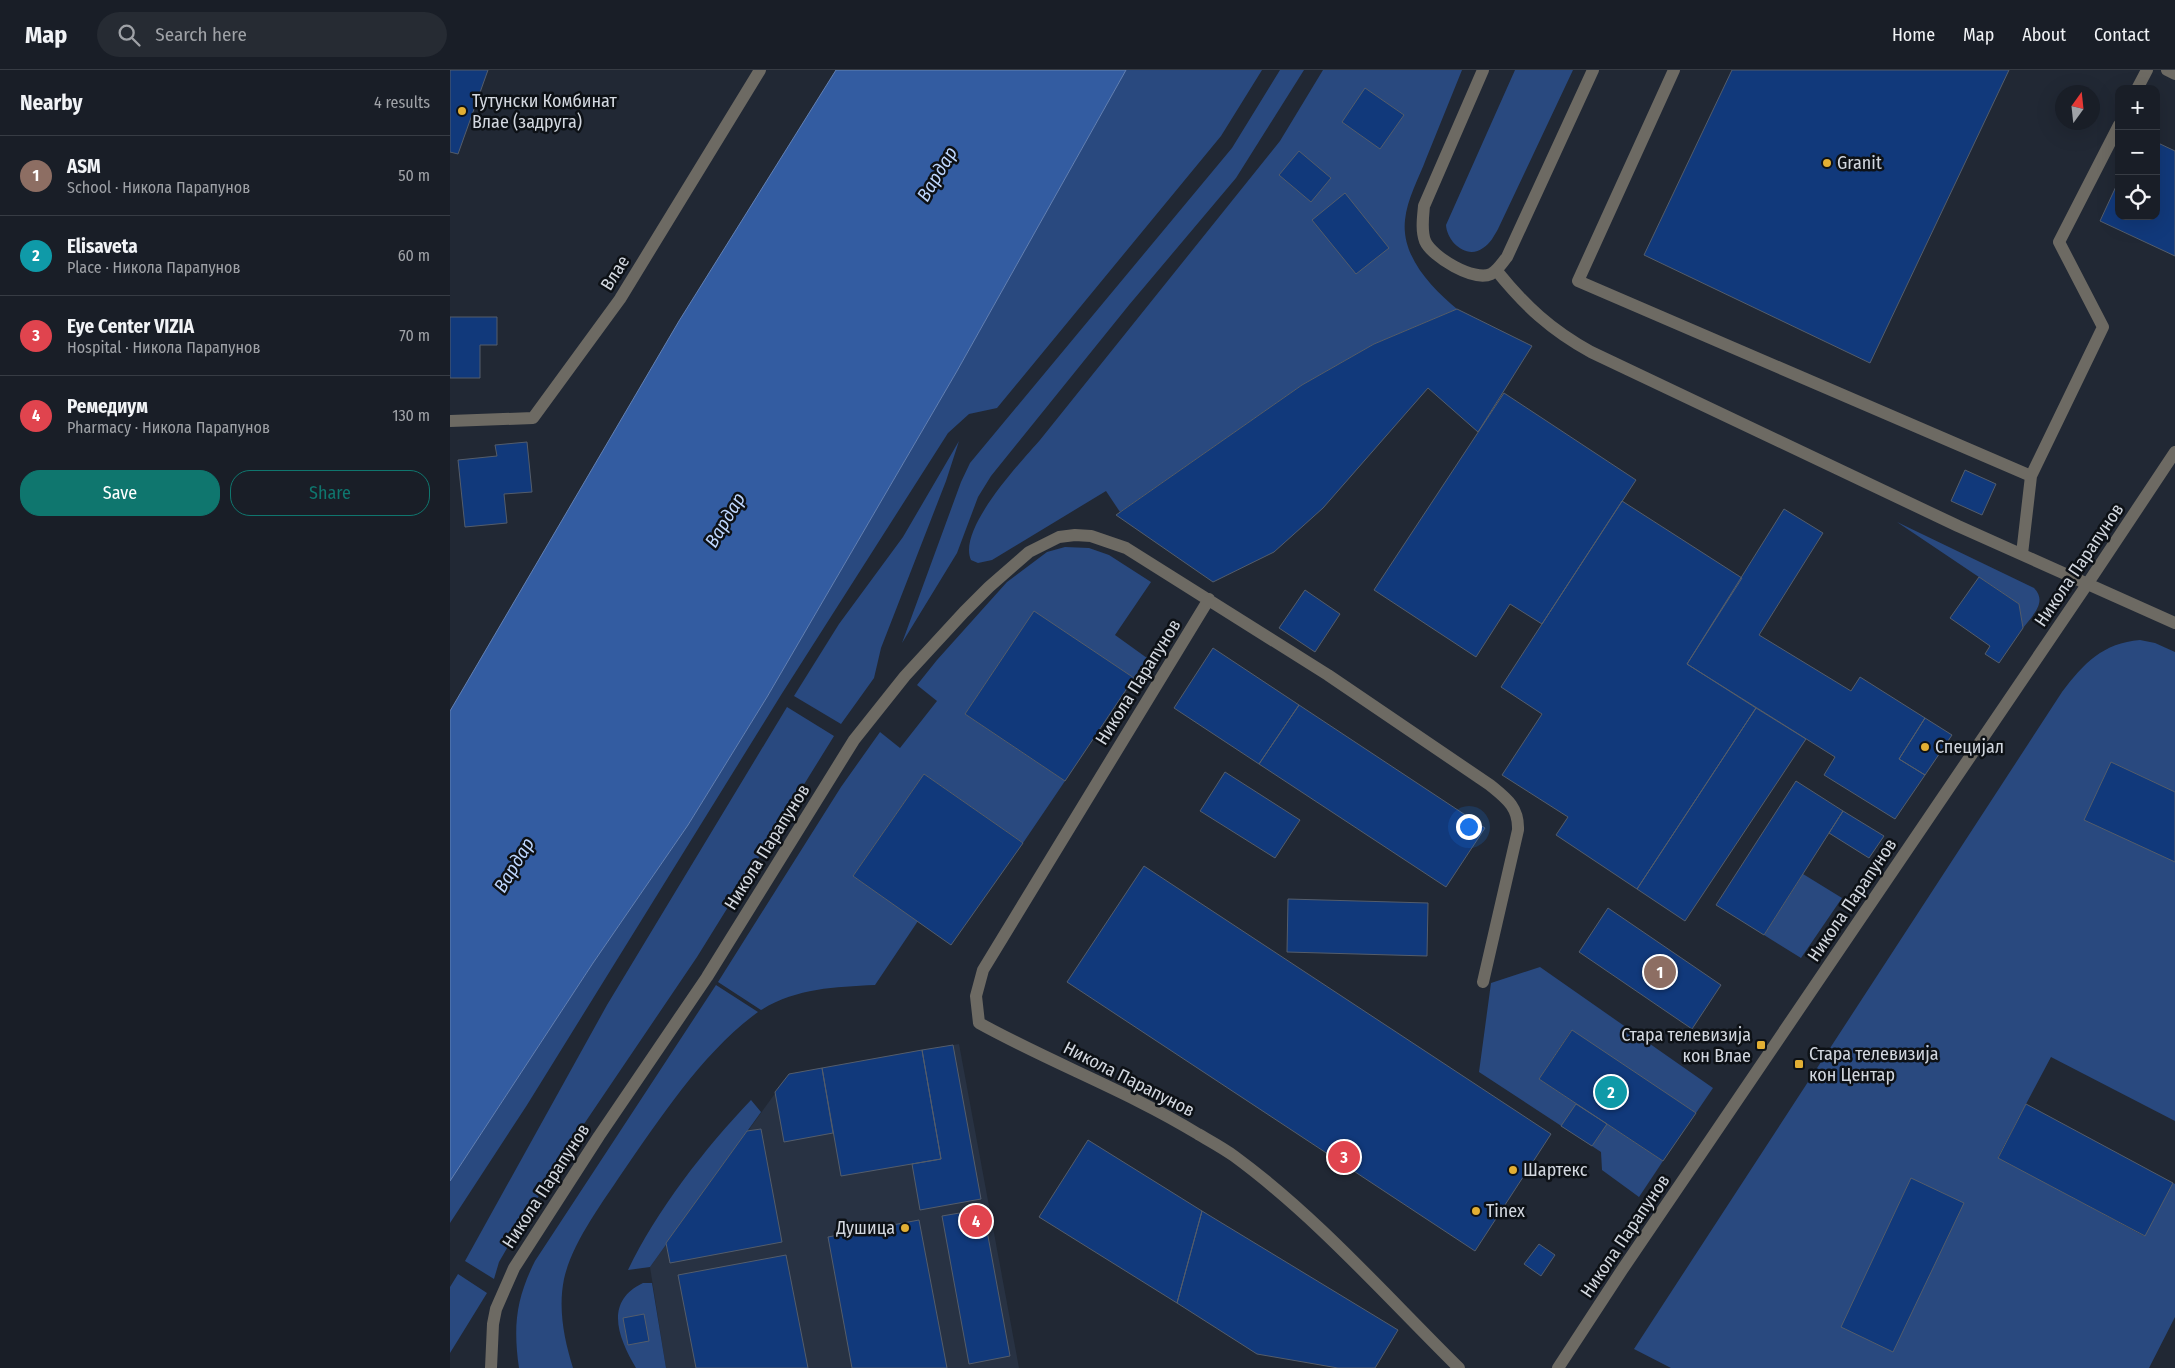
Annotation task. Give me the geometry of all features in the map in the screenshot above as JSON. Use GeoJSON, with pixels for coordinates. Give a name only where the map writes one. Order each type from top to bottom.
{"type":"FeatureCollection","features":[{"type":"Feature","properties":{"kind":"street","name":"Влае"},"geometry":{"type":"LineString","coordinates":[[450,421],[534,418],[620,299],[760,70]]}},
{"type":"Feature","properties":{"kind":"street"},"geometry":{"type":"LineString","coordinates":[[1483,70],[1424,206],[1422,226],[1425,240],[1432,252],[1458,268],[1476,276],[1490,274],[1507,257],[1593,70]]}},
{"type":"Feature","properties":{"kind":"street"},"geometry":{"type":"LineString","coordinates":[[1674,70],[1578,281],[2031,476]]}},
{"type":"Feature","properties":{"kind":"street"},"geometry":{"type":"LineString","coordinates":[[2140,85],[2147,70]]}},
{"type":"Feature","properties":{"kind":"street"},"geometry":{"type":"LineString","coordinates":[[2167,70],[2175,74]]}},
{"type":"Feature","properties":{"kind":"street"},"geometry":{"type":"LineString","coordinates":[[2022,554],[2031,476],[2103,327],[2060,242],[2117,130]]}},
{"type":"Feature","properties":{"kind":"street"},"geometry":{"type":"LineString","coordinates":[[1496,270],[1541,319],[1564,337],[1591,352],[1958,526],[2175,623]]}},
{"type":"Feature","properties":{"kind":"street","name":"Никола Парапунов"},"geometry":{"type":"LineString","coordinates":[[1558,1368],[1622,1270],[2088,584],[2175,452]]}},
{"type":"Feature","properties":{"kind":"street","name":"Никола Парапунов"},"geometry":{"type":"LineString","coordinates":[[491,1368],[493,1324],[496,1309],[514,1268],[598,1136],[707,976],[854,740],[905,676],[988,587],[1030,552],[1059,537],[1091,536],[1126,548],[1328,675],[1490,785],[1508,800],[1516,810],[1518,830],[1482,982]]}},
{"type":"Feature","properties":{"kind":"street","name":"Никола Парапунов"},"geometry":{"type":"LineString","coordinates":[[1209,599],[983,970],[976,996],[979,1023],[1008,1040],[1164,1113],[1233,1155],[1300,1211],[1459,1368]]}},
{"type":"Feature","properties":{"kind":"shaded area"},"geometry":{"type":"Polygon","coordinates":[[[1126,70],[1262,70],[1221,136],[997,408],[969,414],[948,433],[781,695],[527,1105],[450,1223],[450,1181],[593,963],[688,825],[767,697],[957,371],[1126,70]]]}},
{"type":"Feature","properties":{"kind":"shaded area"},"geometry":{"type":"Polygon","coordinates":[[[1280,70],[1304,70],[1236,178],[1129,305],[991,476],[978,497],[957,553],[902,643],[961,482],[970,463],[1232,148],[1280,70]]]}},
{"type":"Feature","properties":{"kind":"shaded area"},"geometry":{"type":"Polygon","coordinates":[[[1323,70],[1462,70],[1411,196],[1405,220],[1405,234],[1413,259],[1429,281],[1457,309],[1374,344],[1302,385],[1120,512],[1106,491],[992,560],[978,563],[971,560],[969,547],[973,531],[993,497],[1280,141],[1323,70]]]}},
{"type":"Feature","properties":{"kind":"shaded area"},"geometry":{"type":"Polygon","coordinates":[[[1515,70],[1573,70],[1498,229],[1490,242],[1483,248],[1471,252],[1454,243],[1447,231],[1446,225],[1515,70]]]}},
{"type":"Feature","properties":{"kind":"shaded area"},"geometry":{"type":"Polygon","coordinates":[[[959,441],[946,481],[881,648],[874,678],[841,724],[794,696],[839,624],[903,537],[959,441]]]}},
{"type":"Feature","properties":{"kind":"shaded area"},"geometry":{"type":"Polygon","coordinates":[[[1897,522],[2034,588],[2038,593],[2039,604],[2034,614],[2023,628],[2019,604],[1897,522]]]}},
{"type":"Feature","properties":{"kind":"shaded area"},"geometry":{"type":"Polygon","coordinates":[[[1065,547],[1089,548],[1109,555],[1151,582],[1115,635],[1147,658],[1134,678],[1034,612],[965,714],[1065,781],[1023,843],[924,774],[853,876],[918,921],[875,985],[830,988],[802,993],[788,997],[761,1010],[718,982],[841,787],[880,732],[900,748],[937,701],[917,685],[1007,582],[1047,552],[1065,547]]]}},
{"type":"Feature","properties":{"kind":"shaded area"},"geometry":{"type":"Polygon","coordinates":[[[2140,640],[2155,643],[2175,652],[2175,1121],[2051,1057],[1998,1157],[2144,1236],[2173,1183],[2175,1184],[2175,1317],[2149,1368],[1671,1368],[1634,1349],[2062,692],[2078,672],[2095,656],[2115,645],[2140,640]]]}},
{"type":"Feature","properties":{"kind":"shaded area"},"geometry":{"type":"Polygon","coordinates":[[[787,707],[834,736],[697,957],[584,1124],[518,1229],[499,1262],[494,1279],[465,1261],[607,1005],[787,707]]]}},
{"type":"Feature","properties":{"kind":"shaded area"},"geometry":{"type":"Polygon","coordinates":[[[1803,874],[1842,898],[1801,958],[1764,935],[1803,874]]]}},
{"type":"Feature","properties":{"kind":"shaded area"},"geometry":{"type":"Polygon","coordinates":[[[1540,967],[1713,1088],[1696,1113],[1571,1031],[1539,1079],[1663,1161],[1639,1197],[1602,1170],[1601,1152],[1479,1072],[1491,983],[1540,967]]]}},
{"type":"Feature","properties":{"kind":"shaded area"},"geometry":{"type":"Polygon","coordinates":[[[716,985],[758,1012],[719,1046],[684,1086],[597,1210],[574,1251],[568,1265],[562,1290],[562,1313],[565,1335],[573,1368],[519,1368],[516,1326],[520,1300],[535,1261],[716,985]]]}},
{"type":"Feature","properties":{"kind":"shaded area"},"geometry":{"type":"Polygon","coordinates":[[[959,1044],[1019,1368],[666,1368],[650,1267],[789,1074],[959,1044]]]}},
{"type":"Feature","properties":{"kind":"shaded area"},"geometry":{"type":"Polygon","coordinates":[[[751,1100],[761,1112],[650,1267],[628,1270],[653,1225],[683,1180],[751,1100]]]}},
{"type":"Feature","properties":{"kind":"shaded area"},"geometry":{"type":"Polygon","coordinates":[[[458,1274],[487,1293],[450,1353],[450,1287],[458,1274]]]}},
{"type":"Feature","properties":{"kind":"shaded area"},"geometry":{"type":"Polygon","coordinates":[[[643,1283],[652,1283],[666,1368],[636,1368],[620,1333],[619,1311],[623,1300],[631,1291],[643,1283]]]}},
{"type":"Feature","properties":{"kind":"water","name":"Вардар"},"geometry":{"type":"Polygon","coordinates":[[[836,70],[1126,70],[957,371],[767,697],[688,825],[593,963],[450,1181],[450,711],[679,321],[836,70]]]}},
{"type":"Feature","properties":{"kind":"building","name":"Тутунски Комбинат Влае (задруга)"},"geometry":{"type":"Polygon","coordinates":[[[450,70],[488,70],[458,154],[450,152],[450,70]]]}},
{"type":"Feature","properties":{"kind":"building","name":"Granit"},"geometry":{"type":"Polygon","coordinates":[[[1732,70],[2009,70],[1870,363],[1644,255],[1732,70]]]}},
{"type":"Feature","properties":{"kind":"building"},"geometry":{"type":"Polygon","coordinates":[[[1365,88],[1404,115],[1380,149],[1342,122],[1365,88]]]}},
{"type":"Feature","properties":{"kind":"building"},"geometry":{"type":"Polygon","coordinates":[[[2160,144],[2175,151],[2175,256],[2100,221],[2115,189],[2115,220],[2160,220],[2160,144]]]}},
{"type":"Feature","properties":{"kind":"building"},"geometry":{"type":"Polygon","coordinates":[[[1299,151],[1331,178],[1311,202],[1279,175],[1299,151]]]}},
{"type":"Feature","properties":{"kind":"building"},"geometry":{"type":"Polygon","coordinates":[[[1345,193],[1389,248],[1356,274],[1312,220],[1345,193]]]}},
{"type":"Feature","properties":{"kind":"building"},"geometry":{"type":"Polygon","coordinates":[[[1457,309],[1532,346],[1478,432],[1428,388],[1323,508],[1274,552],[1213,582],[1116,515],[1302,385],[1374,344],[1457,309]]]}},
{"type":"Feature","properties":{"kind":"building"},"geometry":{"type":"Polygon","coordinates":[[[450,317],[497,317],[497,345],[480,345],[480,378],[450,378],[450,317]]]}},
{"type":"Feature","properties":{"kind":"building"},"geometry":{"type":"Polygon","coordinates":[[[1504,393],[1636,480],[1542,624],[1510,604],[1476,657],[1374,590],[1504,393]]]}},
{"type":"Feature","properties":{"kind":"building"},"geometry":{"type":"Polygon","coordinates":[[[527,442],[532,492],[504,494],[507,523],[465,527],[458,460],[497,456],[495,445],[527,442]]]}},
{"type":"Feature","properties":{"kind":"building"},"geometry":{"type":"Polygon","coordinates":[[[1965,470],[1996,484],[1982,515],[1951,501],[1965,470]]]}},
{"type":"Feature","properties":{"kind":"building"},"geometry":{"type":"Polygon","coordinates":[[[1622,501],[1742,578],[1687,664],[1756,708],[1637,889],[1556,835],[1568,817],[1502,775],[1542,714],[1501,687],[1622,501]]]}},
{"type":"Feature","properties":{"kind":"building"},"geometry":{"type":"Polygon","coordinates":[[[1784,509],[1823,533],[1759,635],[1851,691],[1860,677],[1925,718],[1899,759],[1925,775],[1895,819],[1824,775],[1835,757],[1687,664],[1784,509]]]}},
{"type":"Feature","properties":{"kind":"building"},"geometry":{"type":"Polygon","coordinates":[[[1979,577],[2019,604],[2023,628],[1999,663],[1985,654],[1990,646],[1950,618],[1979,577]]]}},
{"type":"Feature","properties":{"kind":"building"},"geometry":{"type":"Polygon","coordinates":[[[1305,590],[1340,614],[1315,652],[1279,628],[1305,590]]]}},
{"type":"Feature","properties":{"kind":"building"},"geometry":{"type":"Polygon","coordinates":[[[1034,611],[1134,678],[1065,781],[965,714],[1034,611]]]}},
{"type":"Feature","properties":{"kind":"building"},"geometry":{"type":"Polygon","coordinates":[[[1213,648],[1299,705],[1259,764],[1174,708],[1213,648]]]}},
{"type":"Feature","properties":{"kind":"building"},"geometry":{"type":"Polygon","coordinates":[[[1299,705],[1485,828],[1446,887],[1259,764],[1299,705]]]}},
{"type":"Feature","properties":{"kind":"building"},"geometry":{"type":"Polygon","coordinates":[[[1756,708],[1806,739],[1685,921],[1637,889],[1756,708]]]}},
{"type":"Feature","properties":{"kind":"building","name":"Специјал"},"geometry":{"type":"Polygon","coordinates":[[[1925,718],[1952,735],[1925,775],[1899,759],[1925,718]]]}},
{"type":"Feature","properties":{"kind":"building"},"geometry":{"type":"Polygon","coordinates":[[[2111,762],[2175,792],[2175,862],[2084,820],[2111,762]]]}},
{"type":"Feature","properties":{"kind":"building"},"geometry":{"type":"Polygon","coordinates":[[[1225,772],[1300,820],[1275,858],[1200,811],[1225,772]]]}},
{"type":"Feature","properties":{"kind":"building"},"geometry":{"type":"Polygon","coordinates":[[[924,774],[1023,843],[951,945],[853,876],[924,774]]]}},
{"type":"Feature","properties":{"kind":"building"},"geometry":{"type":"Polygon","coordinates":[[[1796,781],[1843,811],[1764,935],[1716,905],[1796,781]]]}},
{"type":"Feature","properties":{"kind":"building"},"geometry":{"type":"Polygon","coordinates":[[[1843,811],[1884,836],[1869,858],[1829,833],[1843,811]]]}},
{"type":"Feature","properties":{"kind":"building"},"geometry":{"type":"Polygon","coordinates":[[[1144,866],[1551,1134],[1475,1251],[1067,982],[1144,866]]]}},
{"type":"Feature","properties":{"kind":"building"},"geometry":{"type":"Polygon","coordinates":[[[1288,899],[1428,903],[1427,956],[1287,952],[1288,899]]]}},
{"type":"Feature","properties":{"kind":"building"},"geometry":{"type":"Polygon","coordinates":[[[1608,908],[1721,985],[1692,1029],[1579,952],[1608,908]]]}},
{"type":"Feature","properties":{"kind":"building"},"geometry":{"type":"Polygon","coordinates":[[[1572,1030],[1696,1113],[1663,1161],[1539,1079],[1572,1030]]]}},
{"type":"Feature","properties":{"kind":"building"},"geometry":{"type":"Polygon","coordinates":[[[953,1045],[981,1199],[920,1210],[912,1164],[941,1159],[922,1050],[953,1045]]]}},
{"type":"Feature","properties":{"kind":"building"},"geometry":{"type":"Polygon","coordinates":[[[922,1050],[941,1159],[841,1176],[822,1068],[922,1050]]]}},
{"type":"Feature","properties":{"kind":"building"},"geometry":{"type":"Polygon","coordinates":[[[822,1068],[833,1133],[784,1142],[775,1092],[789,1074],[822,1068]]]}},
{"type":"Feature","properties":{"kind":"building"},"geometry":{"type":"Polygon","coordinates":[[[1576,1104],[1607,1124],[1592,1146],[1561,1126],[1576,1104]]]}},
{"type":"Feature","properties":{"kind":"building"},"geometry":{"type":"Polygon","coordinates":[[[2026,1104],[2173,1183],[2145,1236],[1998,1158],[2026,1104]]]}},
{"type":"Feature","properties":{"kind":"building"},"geometry":{"type":"Polygon","coordinates":[[[761,1129],[782,1242],[670,1263],[666,1243],[747,1131],[761,1129]]]}},
{"type":"Feature","properties":{"kind":"building"},"geometry":{"type":"Polygon","coordinates":[[[1088,1140],[1202,1211],[1177,1303],[1039,1217],[1088,1140]]]}},
{"type":"Feature","properties":{"kind":"building"},"geometry":{"type":"Polygon","coordinates":[[[1911,1178],[1964,1203],[1893,1352],[1841,1327],[1911,1178]]]}},
{"type":"Feature","properties":{"kind":"building"},"geometry":{"type":"Polygon","coordinates":[[[983,1209],[1010,1356],[969,1364],[942,1216],[983,1209]]]}},
{"type":"Feature","properties":{"kind":"building"},"geometry":{"type":"Polygon","coordinates":[[[1202,1211],[1398,1330],[1375,1368],[1338,1368],[1257,1354],[1177,1303],[1202,1211]]]}},
{"type":"Feature","properties":{"kind":"building"},"geometry":{"type":"Polygon","coordinates":[[[919,1220],[947,1368],[852,1368],[828,1237],[919,1220]]]}},
{"type":"Feature","properties":{"kind":"building"},"geometry":{"type":"Polygon","coordinates":[[[1539,1244],[1555,1255],[1541,1276],[1524,1264],[1539,1244]]]}},
{"type":"Feature","properties":{"kind":"building"},"geometry":{"type":"Polygon","coordinates":[[[786,1255],[808,1368],[696,1368],[678,1275],[786,1255]]]}},
{"type":"Feature","properties":{"kind":"building"},"geometry":{"type":"Polygon","coordinates":[[[644,1314],[649,1341],[628,1345],[623,1318],[644,1314]]]}},
{"type":"Feature","properties":{"kind":"place","name":"Тутунски Комбинат Влае (задруга)"},"geometry":{"type":"Point","coordinates":[462,111]}},
{"type":"Feature","properties":{"kind":"place","name":"Granit"},"geometry":{"type":"Point","coordinates":[1827,163]}},
{"type":"Feature","properties":{"kind":"place","name":"Специјал"},"geometry":{"type":"Point","coordinates":[1925,747]}},
{"type":"Feature","properties":{"kind":"place","name":"ASM"},"geometry":{"type":"Point","coordinates":[1660,972]}},
{"type":"Feature","properties":{"kind":"place","name":"Стара телевизија кон Влае"},"geometry":{"type":"Point","coordinates":[1761,1045]}},
{"type":"Feature","properties":{"kind":"place","name":"Стара телевизија кон Центар"},"geometry":{"type":"Point","coordinates":[1799,1064]}},
{"type":"Feature","properties":{"kind":"place","name":"Elisaveta"},"geometry":{"type":"Point","coordinates":[1611,1092]}},
{"type":"Feature","properties":{"kind":"place","name":"Eye Center VIZIA"},"geometry":{"type":"Point","coordinates":[1344,1157]}},
{"type":"Feature","properties":{"kind":"place","name":"Шартекс"},"geometry":{"type":"Point","coordinates":[1513,1170]}},
{"type":"Feature","properties":{"kind":"place","name":"Tinex"},"geometry":{"type":"Point","coordinates":[1476,1211]}},
{"type":"Feature","properties":{"kind":"place","name":"Ремедиум"},"geometry":{"type":"Point","coordinates":[976,1221]}},
{"type":"Feature","properties":{"kind":"place","name":"Душица"},"geometry":{"type":"Point","coordinates":[905,1228]}}]}
